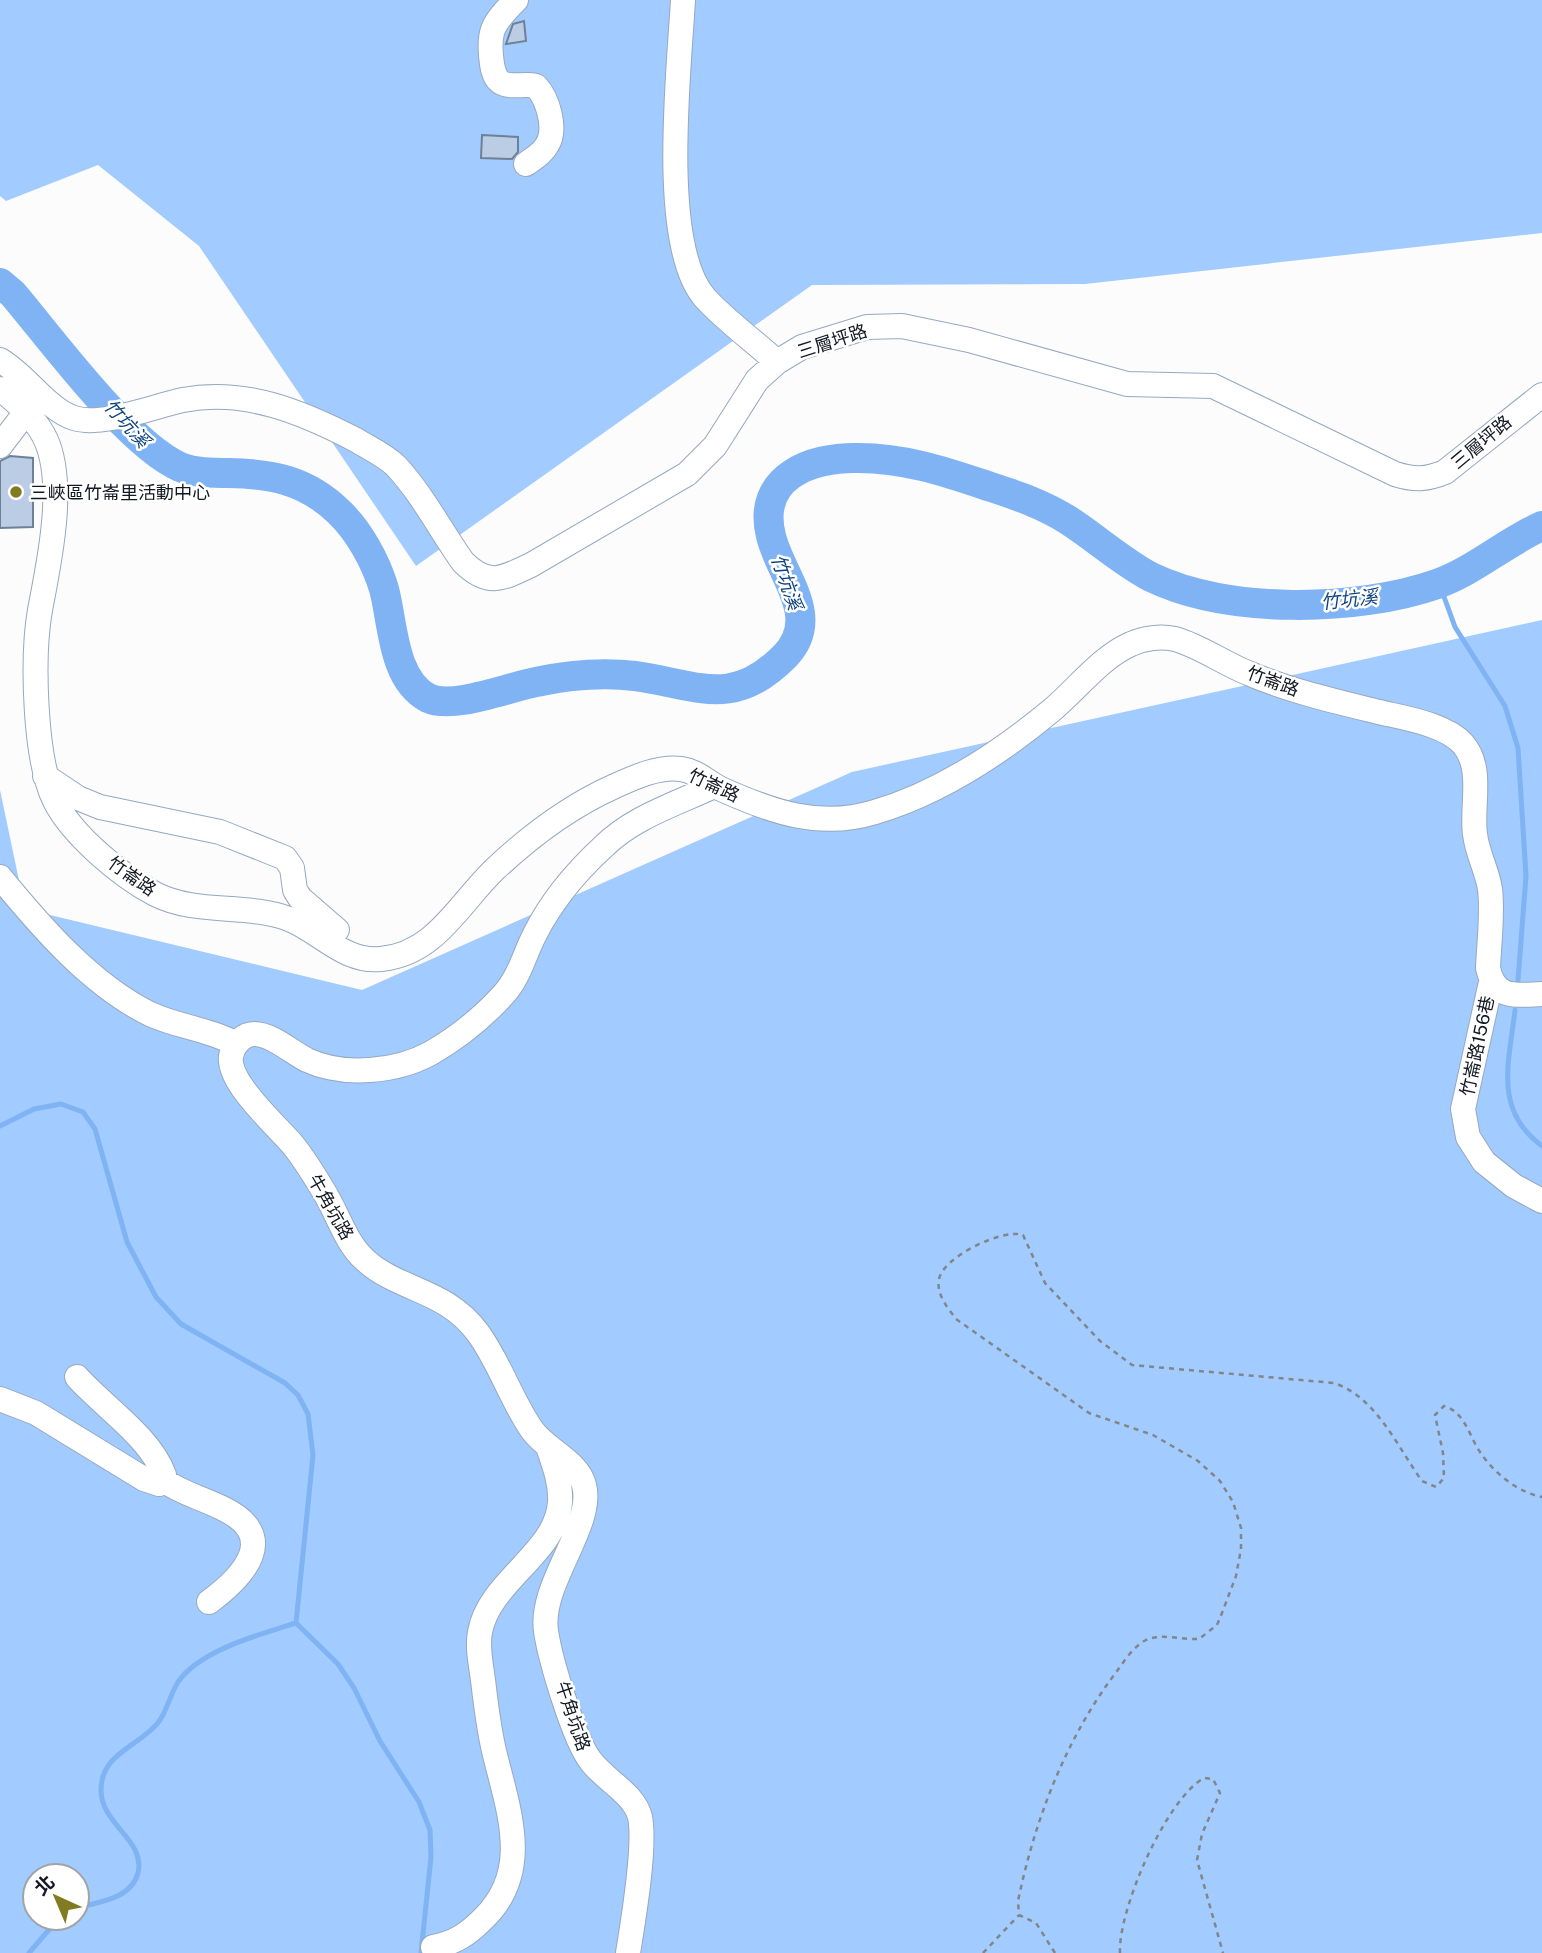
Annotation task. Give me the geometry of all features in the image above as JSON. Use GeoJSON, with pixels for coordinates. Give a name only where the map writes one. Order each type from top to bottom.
{"type":"FeatureCollection","features":[{"type":"Feature","properties":{"kind":"street"},"geometry":{"type":"LineString","coordinates":[[516,0],[499,17],[491,31],[489,44],[497,78],[503,84],[536,86],[547,108],[552,132],[548,144],[526,164]]}},
{"type":"Feature","properties":{"kind":"street"},"geometry":{"type":"LineString","coordinates":[[683,0],[675,200],[682,253],[704,297],[777,362]]}},
{"type":"Feature","properties":{"kind":"street","name":"三層坪路"},"geometry":{"type":"LineString","coordinates":[[0,360],[27,378],[59,411],[87,421],[180,401],[219,397],[254,400],[291,409],[376,452],[404,476],[463,562],[477,576],[489,579],[509,575],[531,565],[687,474],[715,446],[758,380],[777,362],[802,347],[867,327],[902,326],[969,340],[1107,380],[1213,386],[1412,480],[1445,472],[1466,458],[1513,415],[1542,395]]}},
{"type":"Feature","properties":{"kind":"street","name":"竹崙路"},"geometry":{"type":"LineString","coordinates":[[0,390],[26,412],[46,439],[52,465],[54,503],[36,650],[46,776],[65,818],[117,870],[171,901],[274,914],[296,921],[359,959],[384,959],[416,949],[444,927],[489,875],[525,842],[574,807],[613,787],[645,774],[674,768],[693,772],[714,786],[797,818],[828,820],[874,813],[936,789],[974,767],[1050,711],[1121,649],[1136,641],[1162,637],[1182,641],[1276,684],[1422,724],[1450,735],[1463,744],[1471,758],[1475,781],[1474,832],[1490,888],[1488,968],[1491,982]]}},
{"type":"Feature","properties":{"kind":"street"},"geometry":{"type":"LineString","coordinates":[[0,446],[26,412]]}},
{"type":"Feature","properties":{"kind":"street"},"geometry":{"type":"LineString","coordinates":[[46,776],[78,798],[100,807],[174,825],[220,832],[285,858],[292,868],[295,890],[310,910],[343,934],[361,943],[395,944],[444,927]]}},
{"type":"Feature","properties":{"kind":"street"},"geometry":{"type":"LineString","coordinates":[[0,877],[70,954],[119,995],[151,1014],[215,1032],[236,1044],[246,1035],[259,1033],[308,1060],[331,1068],[361,1070],[402,1065],[430,1054],[471,1024],[504,993],[522,967],[535,934],[555,902],[606,844],[629,825],[714,786]]}},
{"type":"Feature","properties":{"kind":"street"},"geometry":{"type":"LineString","coordinates":[[1491,982],[1498,992],[1508,995],[1542,993]]}},
{"type":"Feature","properties":{"kind":"street","name":"竹崙路156巷"},"geometry":{"type":"LineString","coordinates":[[1491,982],[1463,1109],[1468,1137],[1484,1162],[1514,1186],[1542,1201]]}},
{"type":"Feature","properties":{"kind":"street","name":"牛角坑路"},"geometry":{"type":"LineString","coordinates":[[236,1044],[232,1055],[232,1069],[244,1090],[301,1155],[327,1196],[348,1240],[365,1260],[387,1275],[430,1293],[455,1310],[478,1333],[533,1431],[550,1450],[575,1468],[584,1485],[585,1507],[545,1614],[547,1636],[588,1758],[633,1802],[640,1816],[640,1849],[628,1953]]}},
{"type":"Feature","properties":{"kind":"street"},"geometry":{"type":"LineString","coordinates":[[77,1377],[142,1439],[161,1467],[163,1480],[174,1489],[231,1513],[240,1519],[250,1535],[252,1557],[238,1580],[209,1602]]}},
{"type":"Feature","properties":{"kind":"street"},"geometry":{"type":"LineString","coordinates":[[0,1399],[36,1413],[153,1484],[163,1480]]}},
{"type":"Feature","properties":{"kind":"street"},"geometry":{"type":"LineString","coordinates":[[433,1947],[449,1944],[468,1934],[489,1913],[505,1892],[514,1862],[514,1832],[487,1709],[480,1634],[485,1614],[550,1531],[560,1505],[559,1482],[550,1450]]}},
{"type":"Feature","properties":{"kind":"path"},"geometry":{"type":"LineString","coordinates":[[983,1953],[1019,1915],[1022,1884],[1050,1791],[1080,1726],[1103,1689],[1132,1651],[1145,1640],[1155,1637],[1199,1639],[1217,1625],[1236,1576],[1241,1528],[1233,1502],[1220,1481],[1198,1461],[1153,1435],[1089,1413],[956,1319],[944,1304],[938,1288],[939,1276],[951,1260],[1001,1234],[1014,1232],[1023,1235],[1045,1283],[1100,1341],[1132,1365],[1334,1383],[1351,1389],[1368,1404],[1422,1481],[1429,1486],[1436,1486],[1444,1478],[1443,1453],[1435,1415],[1444,1406],[1451,1408],[1460,1416],[1481,1453],[1504,1479],[1542,1497]]}},
{"type":"Feature","properties":{"kind":"path"},"geometry":{"type":"LineString","coordinates":[[1120,1953],[1128,1903],[1146,1863],[1183,1795],[1205,1778],[1213,1779],[1220,1793],[1202,1834],[1197,1860],[1223,1953]]}},
{"type":"Feature","properties":{"kind":"path"},"geometry":{"type":"LineString","coordinates":[[1019,1915],[1036,1923],[1055,1953]]}},
{"type":"Feature","properties":{"kind":"shaded area"},"geometry":{"type":"Polygon","coordinates":[[[0,0],[1542,0],[1542,233],[1085,284],[812,285],[416,566],[199,246],[98,165],[6,201],[0,196],[0,0]]]}},
{"type":"Feature","properties":{"kind":"shaded area"},"geometry":{"type":"Polygon","coordinates":[[[1542,620],[1542,1953],[0,1953],[0,790],[25,909],[362,990],[852,772],[1542,620]]]}},
{"type":"Feature","properties":{"kind":"building"},"geometry":{"type":"Polygon","coordinates":[[[524,21],[526,41],[506,44],[513,24],[524,21]]]}},
{"type":"Feature","properties":{"kind":"building"},"geometry":{"type":"Polygon","coordinates":[[[482,135],[518,137],[518,152],[512,159],[481,158],[482,135]]]}},
{"type":"Feature","properties":{"kind":"building","name":"三峽區竹崙里活動中心"},"geometry":{"type":"Polygon","coordinates":[[[10,456],[33,458],[33,527],[0,528],[0,461],[10,456]]]}},
{"type":"Feature","properties":{"kind":"waterway","name":"竹坑溪"},"geometry":{"type":"LineString","coordinates":[[0,283],[13,294],[115,414],[159,455],[191,470],[260,475],[288,481],[314,493],[339,512],[360,538],[376,568],[384,589],[396,649],[407,678],[428,698],[439,701],[466,700],[536,682],[585,675],[635,676],[713,689],[748,683],[766,673],[785,656],[796,641],[800,626],[796,596],[771,536],[769,516],[772,499],[780,485],[791,475],[822,461],[858,458],[907,463],[1007,492],[1058,514],[1151,577],[1216,598],[1254,603],[1331,604],[1405,593],[1451,578],[1542,526]]}},
{"type":"Feature","properties":{"kind":"waterway"},"geometry":{"type":"LineString","coordinates":[[1439,583],[1455,627],[1505,706],[1518,748],[1526,876],[1518,980]]}},
{"type":"Feature","properties":{"kind":"waterway"},"geometry":{"type":"LineString","coordinates":[[1515,1010],[1508,1067],[1510,1101],[1516,1117],[1542,1146]]}},
{"type":"Feature","properties":{"kind":"waterway"},"geometry":{"type":"LineString","coordinates":[[0,1126],[34,1109],[61,1104],[83,1112],[95,1129],[127,1242],[156,1297],[181,1324],[285,1383],[298,1395],[308,1414],[313,1455],[296,1623],[338,1664],[354,1688],[380,1741],[419,1802],[430,1830],[431,1857],[421,1953]]}},
{"type":"Feature","properties":{"kind":"waterway"},"geometry":{"type":"LineString","coordinates":[[91,1904],[113,1898],[129,1889],[138,1873],[136,1851],[103,1802],[102,1778],[106,1769],[157,1723],[178,1682],[201,1661],[232,1645],[296,1623]]}},
{"type":"Feature","properties":{"kind":"waterway"},"geometry":{"type":"LineString","coordinates":[[29,1953],[47,1932]]}},
{"type":"Feature","properties":{"kind":"place","name":"三峽區竹崙里活動中心"},"geometry":{"type":"Point","coordinates":[16,492]}}]}
